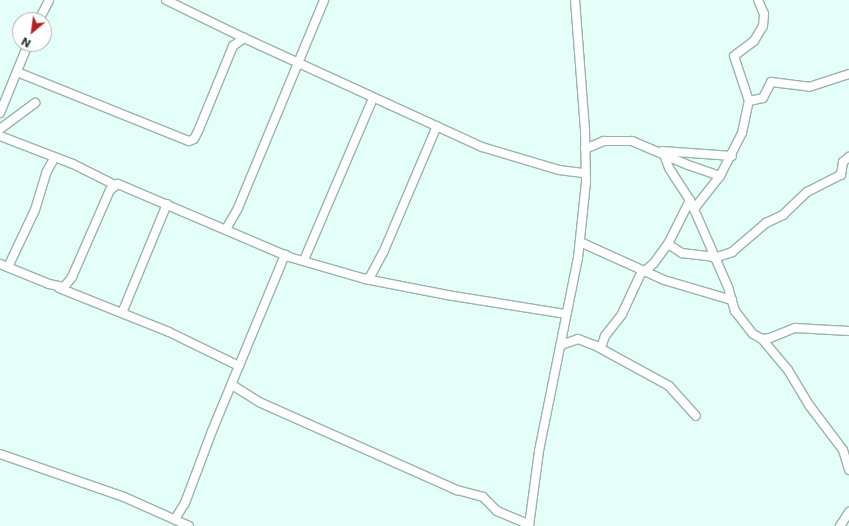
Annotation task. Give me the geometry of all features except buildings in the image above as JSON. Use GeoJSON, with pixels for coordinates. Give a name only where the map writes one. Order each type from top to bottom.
{"type":"FeatureCollection","features":[{"type":"Feature","properties":{"kind":"street"},"geometry":{"type":"LineString","coordinates":[[43,12],[49,0]]}},
{"type":"Feature","properties":{"kind":"street"},"geometry":{"type":"LineString","coordinates":[[166,0],[373,98],[491,151],[558,170],[585,174]]}},
{"type":"Feature","properties":{"kind":"street"},"geometry":{"type":"LineString","coordinates":[[226,229],[238,208],[324,0]]}},
{"type":"Feature","properties":{"kind":"street"},"geometry":{"type":"LineString","coordinates":[[232,385],[242,393],[265,405],[457,490],[483,497],[497,511],[529,525],[539,451],[580,242],[585,174],[585,149],[575,0]]}},
{"type":"Feature","properties":{"kind":"street"},"geometry":{"type":"LineString","coordinates":[[694,209],[720,176],[732,156],[742,133],[749,101],[734,56],[754,41],[763,26],[764,14],[758,0]]}},
{"type":"Feature","properties":{"kind":"street"},"geometry":{"type":"LineString","coordinates":[[17,72],[189,141],[194,138],[199,130],[233,46],[244,38]]}},
{"type":"Feature","properties":{"kind":"street"},"geometry":{"type":"LineString","coordinates":[[0,113],[25,52]]}},
{"type":"Feature","properties":{"kind":"street"},"geometry":{"type":"LineString","coordinates":[[749,101],[763,98],[771,82],[810,87],[849,74]]}},
{"type":"Feature","properties":{"kind":"street"},"geometry":{"type":"LineString","coordinates":[[304,260],[373,98]]}},
{"type":"Feature","properties":{"kind":"street"},"geometry":{"type":"LineString","coordinates":[[0,130],[35,103]]}},
{"type":"Feature","properties":{"kind":"street"},"geometry":{"type":"LineString","coordinates":[[365,279],[370,276],[383,253],[437,126]]}},
{"type":"Feature","properties":{"kind":"street"},"geometry":{"type":"LineString","coordinates":[[0,136],[55,157],[115,185],[167,204],[285,255],[365,279],[441,294],[566,314]]}},
{"type":"Feature","properties":{"kind":"street"},"geometry":{"type":"LineString","coordinates":[[585,149],[604,142],[623,139],[661,151],[688,165],[720,176]]}},
{"type":"Feature","properties":{"kind":"street"},"geometry":{"type":"LineString","coordinates":[[661,151],[732,156]]}},
{"type":"Feature","properties":{"kind":"street"},"geometry":{"type":"LineString","coordinates":[[661,151],[669,168],[690,200],[741,320],[753,334],[762,339],[788,370],[843,450],[849,470]]}},
{"type":"Feature","properties":{"kind":"street"},"geometry":{"type":"LineString","coordinates":[[8,267],[35,210],[46,173],[55,157]]}},
{"type":"Feature","properties":{"kind":"street"},"geometry":{"type":"LineString","coordinates":[[668,244],[682,253],[714,257],[732,252],[766,223],[783,215],[807,192],[841,175],[843,162],[849,157]]}},
{"type":"Feature","properties":{"kind":"street"},"geometry":{"type":"LineString","coordinates":[[60,288],[64,287],[72,277],[110,190],[115,185]]}},
{"type":"Feature","properties":{"kind":"street"},"geometry":{"type":"LineString","coordinates":[[601,348],[605,336],[622,314],[643,271],[654,263],[668,244],[690,200]]}},
{"type":"Feature","properties":{"kind":"street"},"geometry":{"type":"LineString","coordinates":[[122,313],[167,204]]}},
{"type":"Feature","properties":{"kind":"street"},"geometry":{"type":"LineString","coordinates":[[580,242],[643,271],[690,289],[732,300]]}},
{"type":"Feature","properties":{"kind":"street"},"geometry":{"type":"LineString","coordinates":[[175,520],[185,503],[285,255]]}},
{"type":"Feature","properties":{"kind":"street"},"geometry":{"type":"LineString","coordinates":[[0,264],[169,332],[239,366]]}},
{"type":"Feature","properties":{"kind":"street"},"geometry":{"type":"LineString","coordinates":[[762,339],[774,337],[795,328],[849,331]]}},
{"type":"Feature","properties":{"kind":"street"},"geometry":{"type":"LineString","coordinates":[[561,345],[578,339],[601,348],[669,386],[696,416]]}},
{"type":"Feature","properties":{"kind":"street"},"geometry":{"type":"LineString","coordinates":[[0,454],[55,471],[189,526]]}},
{"type":"Feature","properties":{"kind":"street"},"geometry":{"type":"LineString","coordinates":[[840,526],[849,512]]}}]}
